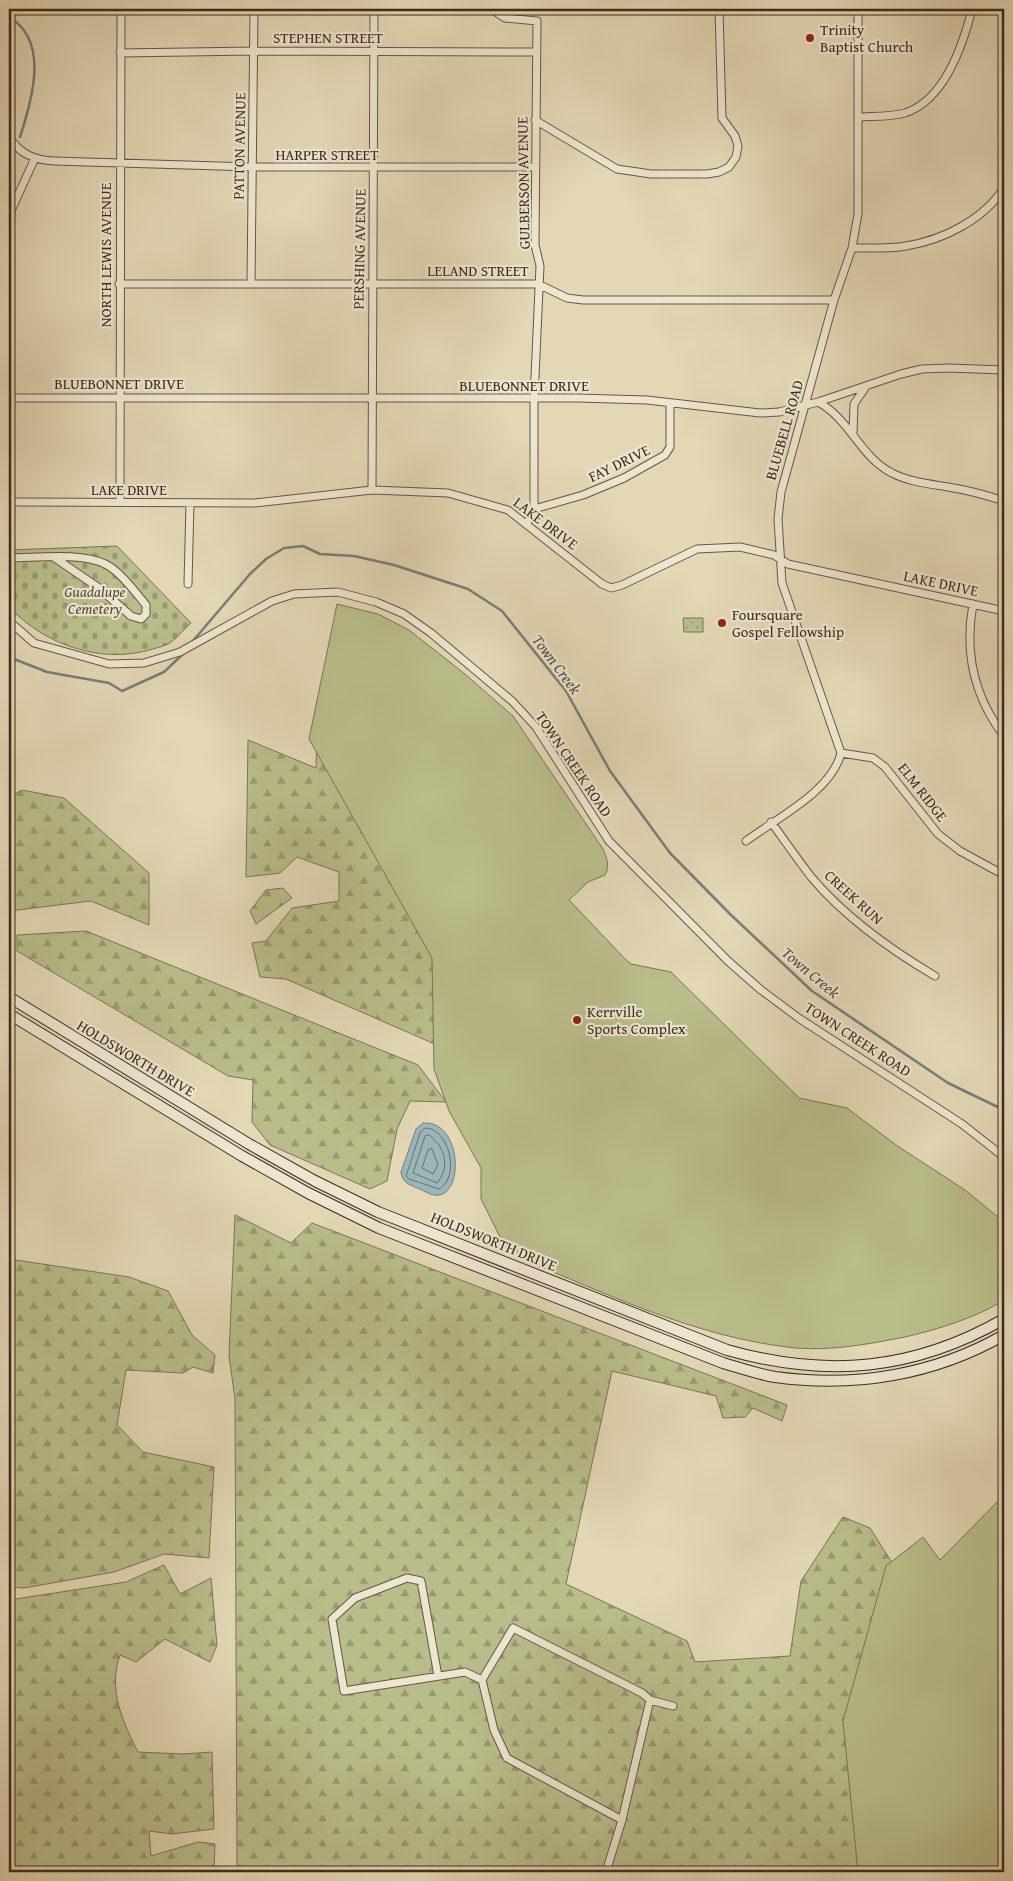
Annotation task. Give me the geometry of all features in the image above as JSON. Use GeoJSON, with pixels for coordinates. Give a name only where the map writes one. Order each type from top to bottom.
{"type":"FeatureCollection","features":[{"type":"Feature","properties":{"kind":"main road","name":"HOLDSWORTH DRIVE"},"geometry":{"type":"LineString","coordinates":[[9,998],[249,1144],[314,1181],[378,1212],[727,1350],[765,1360],[806,1366],[845,1367],[886,1364],[953,1345],[1004,1319]]}},
{"type":"Feature","properties":{"kind":"main road","name":"HOLDSWORTH DRIVE"},"geometry":{"type":"LineString","coordinates":[[9,1014],[242,1156],[308,1193],[378,1228],[723,1363],[773,1376],[845,1381],[888,1378],[958,1358],[1004,1335]]}},
{"type":"Feature","properties":{"kind":"main road"},"geometry":{"type":"LineString","coordinates":[[42,1034],[50,1023]]}},
{"type":"Feature","properties":{"kind":"main road"},"geometry":{"type":"LineString","coordinates":[[447,1254],[452,1241]]}},
{"type":"Feature","properties":{"kind":"street","name":"NORTH LEWIS AVENUE"},"geometry":{"type":"LineString","coordinates":[[120,502],[119,164],[121,9]]}},
{"type":"Feature","properties":{"kind":"street","name":"PATTON AVENUE"},"geometry":{"type":"LineString","coordinates":[[251,284],[254,9]]}},
{"type":"Feature","properties":{"kind":"street","name":"PERSHING AVENUE"},"geometry":{"type":"LineString","coordinates":[[372,490],[374,9]]}},
{"type":"Feature","properties":{"kind":"street","name":"GULBERSON AVENUE"},"geometry":{"type":"LineString","coordinates":[[490,9],[505,18],[537,21],[535,245],[540,266],[534,399],[534,509],[526,523]]}},
{"type":"Feature","properties":{"kind":"street"},"geometry":{"type":"LineString","coordinates":[[535,120],[617,169],[651,174],[707,174],[719,172],[729,166],[736,157],[738,146],[735,136],[722,118],[719,9]]}},
{"type":"Feature","properties":{"kind":"street","name":"BLUEBELL ROAD"},"geometry":{"type":"LineString","coordinates":[[841,753],[782,583],[779,559],[778,518],[781,492],[834,300],[852,248],[858,214],[858,9]]}},
{"type":"Feature","properties":{"kind":"street"},"geometry":{"type":"LineString","coordinates":[[858,117],[899,114],[923,103],[941,85],[950,69],[972,9]]}},
{"type":"Feature","properties":{"kind":"street","name":"STEPHEN STREET"},"geometry":{"type":"LineString","coordinates":[[120,54],[254,51],[536,52]]}},
{"type":"Feature","properties":{"kind":"street"},"geometry":{"type":"LineString","coordinates":[[9,137],[20,150],[34,158],[9,215]]}},
{"type":"Feature","properties":{"kind":"street","name":"HARPER STREET"},"geometry":{"type":"LineString","coordinates":[[34,158],[119,164],[252,167],[536,167]]}},
{"type":"Feature","properties":{"kind":"street"},"geometry":{"type":"LineString","coordinates":[[852,248],[905,246],[934,240],[962,227],[993,202],[1004,188]]}},
{"type":"Feature","properties":{"kind":"street","name":"LELAND STREET"},"geometry":{"type":"LineString","coordinates":[[119,284],[538,284],[567,298],[583,300],[834,300]]}},
{"type":"Feature","properties":{"kind":"street","name":"BLUEBONNET DRIVE"},"geometry":{"type":"LineString","coordinates":[[9,398],[120,396],[637,400],[760,413],[779,412],[805,406],[866,388],[878,381],[922,369],[1004,370]]}},
{"type":"Feature","properties":{"kind":"street"},"geometry":{"type":"LineString","coordinates":[[854,436],[854,404],[866,388]]}},
{"type":"Feature","properties":{"kind":"street"},"geometry":{"type":"LineString","coordinates":[[818,402],[827,407],[845,424],[872,460],[892,474],[918,482],[971,491],[1004,501]]}},
{"type":"Feature","properties":{"kind":"street","name":"FAY DRIVE"},"geometry":{"type":"LineString","coordinates":[[534,509],[583,495],[624,478],[665,455],[670,447],[670,403]]}},
{"type":"Feature","properties":{"kind":"street","name":"LAKE DRIVE"},"geometry":{"type":"LineString","coordinates":[[17,502],[255,503],[372,490],[457,494],[500,506],[526,523],[602,584],[611,588],[622,585],[697,549],[734,546],[774,555],[788,564],[1004,611]]}},
{"type":"Feature","properties":{"kind":"street"},"geometry":{"type":"LineString","coordinates":[[188,584],[190,503]]}},
{"type":"Feature","properties":{"kind":"street"},"geometry":{"type":"LineString","coordinates":[[9,558],[55,558],[90,558],[106,564],[146,605],[146,614],[138,619],[131,616],[100,588],[55,558]]}},
{"type":"Feature","properties":{"kind":"street","name":"TOWN CREEK ROAD"},"geometry":{"type":"LineString","coordinates":[[9,621],[34,643],[109,664],[144,663],[180,652],[272,601],[294,594],[338,592],[376,602],[404,614],[431,633],[512,701],[536,727],[609,841],[728,960],[761,990],[800,1019],[962,1124],[1004,1157]]}},
{"type":"Feature","properties":{"kind":"street"},"geometry":{"type":"LineString","coordinates":[[973,604],[972,671],[986,709],[1004,736]]}},
{"type":"Feature","properties":{"kind":"street"},"geometry":{"type":"LineString","coordinates":[[746,840],[821,787],[834,772],[841,753]]}},
{"type":"Feature","properties":{"kind":"street","name":"ELM RIDGE"},"geometry":{"type":"LineString","coordinates":[[841,753],[872,758],[885,767],[938,834],[960,851],[1004,876]]}},
{"type":"Feature","properties":{"kind":"street","name":"CREEK RUN"},"geometry":{"type":"LineString","coordinates":[[771,822],[812,877],[857,921],[910,961],[935,976]]}},
{"type":"Feature","properties":{"kind":"street"},"geometry":{"type":"LineString","coordinates":[[438,1676],[420,1581],[407,1578],[355,1598],[332,1619],[344,1691],[466,1672],[482,1680]]}},
{"type":"Feature","properties":{"kind":"street"},"geometry":{"type":"LineString","coordinates":[[622,1820],[507,1758],[494,1730],[482,1680],[513,1628],[642,1693],[650,1700],[673,1706]]}},
{"type":"Feature","properties":{"kind":"street"},"geometry":{"type":"LineString","coordinates":[[606,1872],[622,1820],[650,1700]]}},
{"type":"Feature","properties":{"kind":"green space","name":"Guadalupe Cemetery"},"geometry":{"type":"Polygon","coordinates":[[[117,546],[191,623],[169,643],[134,653],[114,655],[95,653],[75,648],[40,632],[9,607],[9,550],[117,546]]]}},
{"type":"Feature","properties":{"kind":"green space","name":"Kerrville Sports Complex"},"geometry":{"type":"Polygon","coordinates":[[[337,604],[378,614],[409,630],[465,674],[513,716],[606,856],[608,866],[605,875],[588,882],[569,900],[626,960],[631,964],[671,972],[799,1098],[847,1108],[896,1145],[965,1190],[1004,1222],[1004,1300],[982,1312],[956,1322],[905,1337],[837,1348],[796,1348],[758,1343],[685,1324],[613,1297],[508,1253],[481,1199],[481,1168],[449,1111],[434,1069],[432,958],[309,739],[337,604]]]}},
{"type":"Feature","properties":{"kind":"green space"},"geometry":{"type":"Polygon","coordinates":[[[683,618],[703,618],[703,632],[684,632],[683,618]]]}},
{"type":"Feature","properties":{"kind":"green space"},"geometry":{"type":"Polygon","coordinates":[[[317,717],[396,781],[462,1056],[286,979],[260,977],[252,943],[266,941],[292,908],[339,901],[339,872],[297,857],[280,873],[246,877],[248,740],[316,768],[317,717]]]}},
{"type":"Feature","properties":{"kind":"green space"},"geometry":{"type":"Polygon","coordinates":[[[22,790],[64,798],[149,873],[149,925],[91,901],[9,911],[9,797],[22,790]]]}},
{"type":"Feature","properties":{"kind":"green space"},"geometry":{"type":"Polygon","coordinates":[[[283,888],[292,898],[256,924],[250,911],[266,890],[283,888]]]}},
{"type":"Feature","properties":{"kind":"green space"},"geometry":{"type":"Polygon","coordinates":[[[86,931],[418,1065],[446,1102],[410,1101],[397,1129],[387,1181],[370,1189],[270,1145],[252,1122],[253,1080],[228,1076],[17,951],[17,935],[86,931]]]}},
{"type":"Feature","properties":{"kind":"green space"},"geometry":{"type":"Polygon","coordinates":[[[235,1215],[291,1243],[312,1223],[787,1405],[782,1421],[753,1408],[745,1417],[723,1418],[716,1396],[612,1371],[566,1584],[687,1641],[695,1662],[790,1656],[801,1581],[843,1517],[870,1528],[915,1599],[894,1872],[237,1872],[235,1399],[229,1356],[235,1215]]]}},
{"type":"Feature","properties":{"kind":"green space"},"geometry":{"type":"Polygon","coordinates":[[[9,1259],[129,1277],[168,1291],[192,1335],[215,1355],[213,1373],[193,1367],[183,1373],[126,1370],[117,1425],[143,1452],[214,1467],[209,1558],[164,1554],[114,1572],[24,1588],[9,1587],[9,1259]]]}},
{"type":"Feature","properties":{"kind":"green space"},"geometry":{"type":"Polygon","coordinates":[[[1004,1495],[1004,1872],[858,1872],[843,1721],[886,1566],[923,1537],[940,1560],[1004,1495]]]}},
{"type":"Feature","properties":{"kind":"green space"},"geometry":{"type":"Polygon","coordinates":[[[164,1565],[180,1594],[211,1578],[217,1645],[210,1662],[165,1639],[136,1662],[120,1655],[115,1680],[118,1705],[138,1752],[183,1754],[212,1752],[214,1829],[172,1834],[149,1831],[151,1856],[198,1842],[215,1844],[214,1872],[9,1872],[9,1600],[126,1582],[164,1565]]]}},
{"type":"Feature","properties":{"kind":"water"},"geometry":{"type":"Polygon","coordinates":[[[423,1123],[436,1125],[446,1134],[452,1146],[455,1174],[451,1185],[444,1193],[434,1195],[428,1193],[407,1183],[402,1176],[401,1172],[416,1129],[423,1123]]]}},
{"type":"Feature","properties":{"kind":"waterway","name":"Town Creek"},"geometry":{"type":"LineString","coordinates":[[9,17],[22,28],[30,41],[34,56],[33,89],[20,137]]}},
{"type":"Feature","properties":{"kind":"waterway","name":"Town Creek"},"geometry":{"type":"LineString","coordinates":[[9,164],[13,157]]}},
{"type":"Feature","properties":{"kind":"waterway","name":"Town Creek"},"geometry":{"type":"LineString","coordinates":[[192,642],[250,574],[266,559],[284,548],[303,546],[320,554],[354,556],[394,565],[468,589],[502,611],[566,691],[610,771],[670,853],[731,915],[812,991],[948,1083],[1004,1110]]}},
{"type":"Feature","properties":{"kind":"waterway","name":"Town Creek"},"geometry":{"type":"LineString","coordinates":[[9,657],[47,672],[109,683],[122,691],[164,672],[184,653]]}},
{"type":"Feature","properties":{"kind":"place","name":"Trinity Baptist Church"},"geometry":{"type":"Point","coordinates":[810,38]}},
{"type":"Feature","properties":{"kind":"place","name":"Foursquare Gospel Fellowship"},"geometry":{"type":"Point","coordinates":[722,623]}},
{"type":"Feature","properties":{"kind":"place","name":"Kerrville Sports Complex"},"geometry":{"type":"Point","coordinates":[577,1020]}}]}
